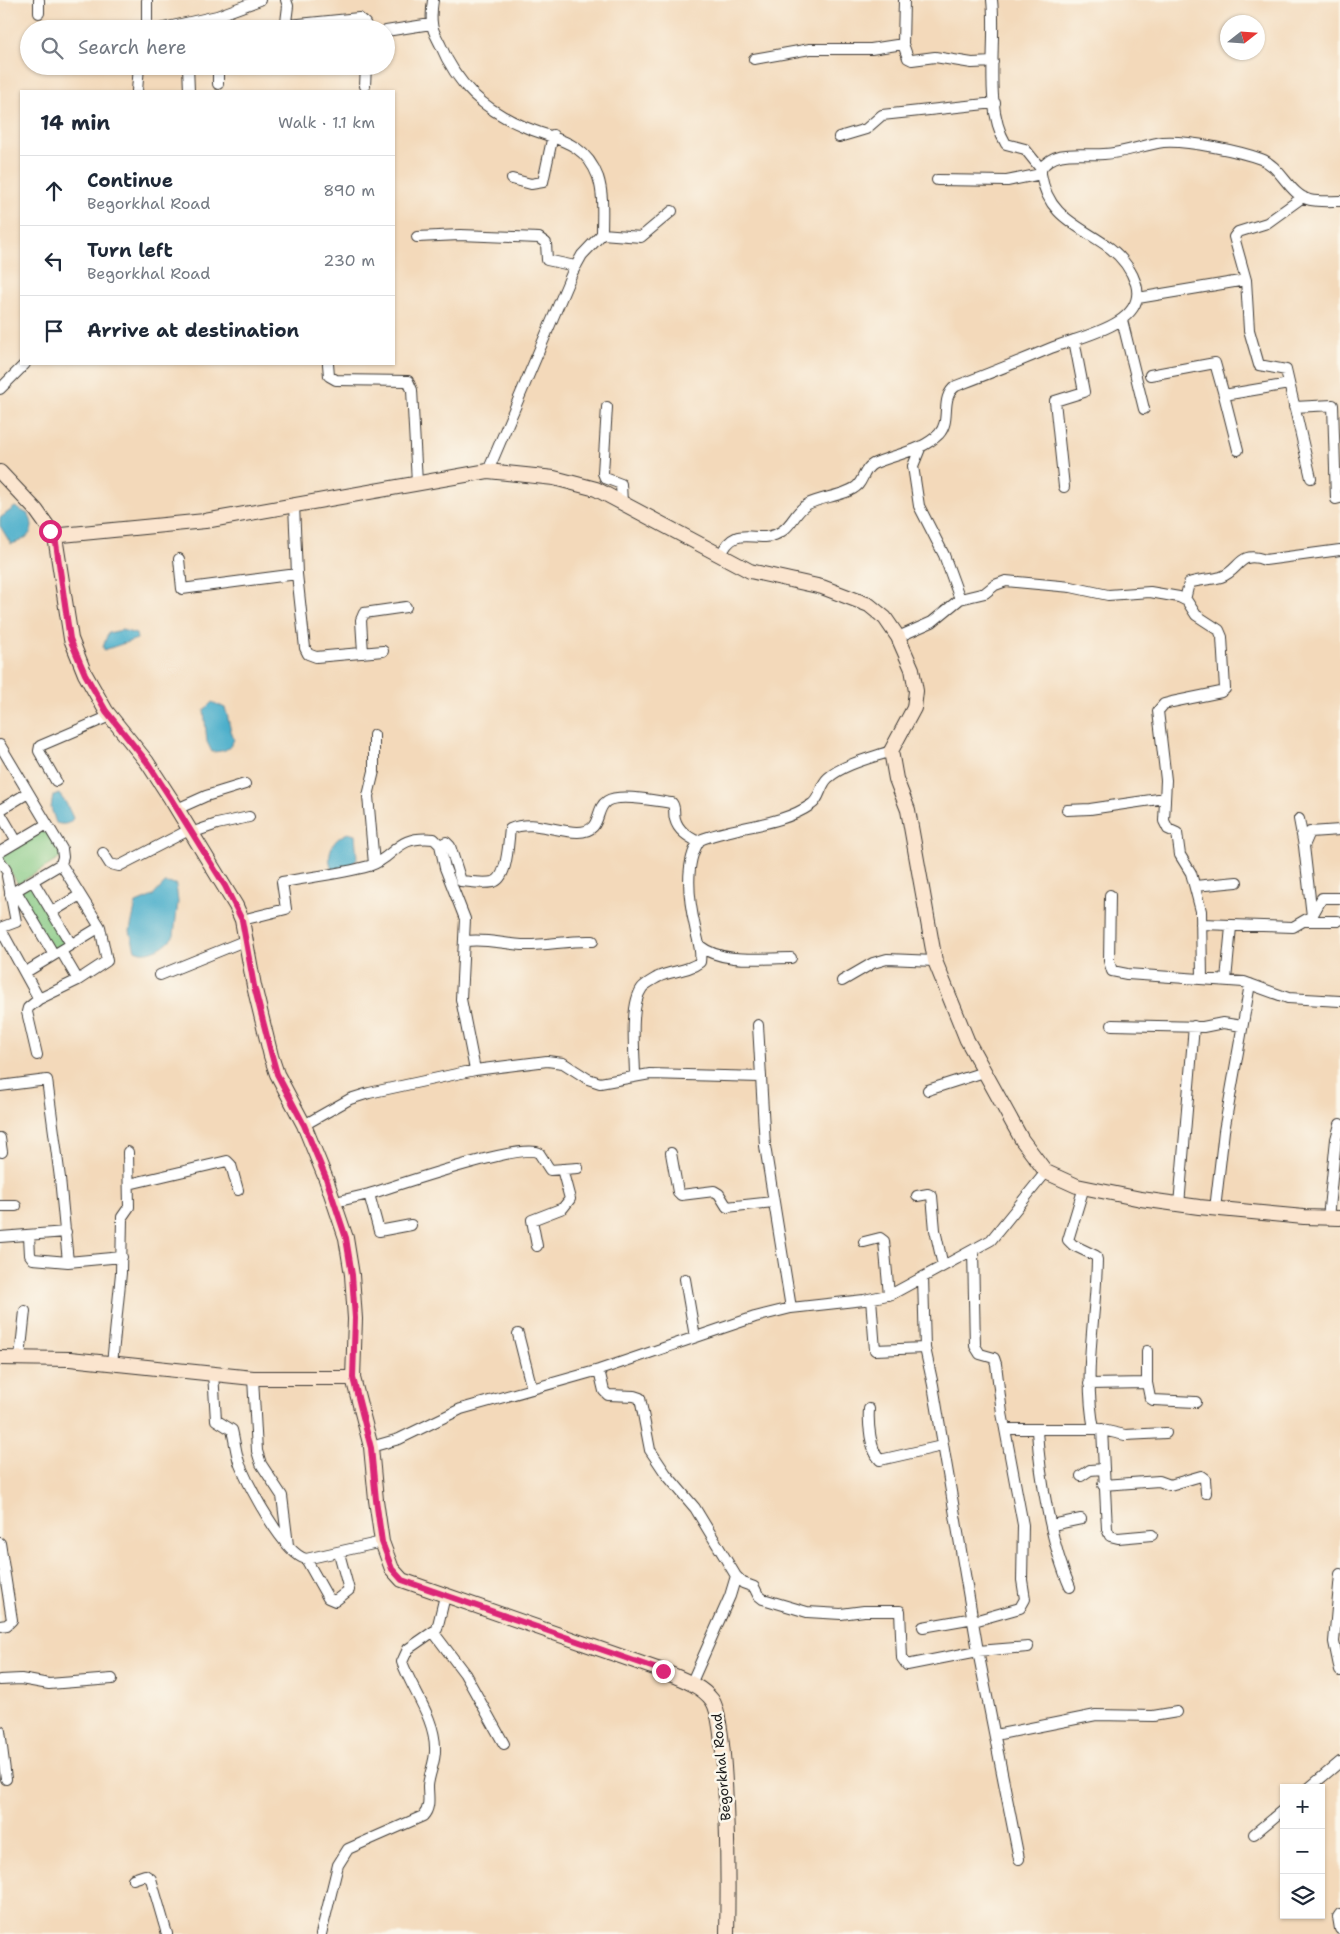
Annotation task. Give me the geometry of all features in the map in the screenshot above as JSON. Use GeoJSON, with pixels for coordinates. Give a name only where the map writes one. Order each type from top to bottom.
{"type":"FeatureCollection","features":[{"type":"Feature","properties":{"kind":"street"},"geometry":{"type":"LineString","coordinates":[[39,0],[39,13]]}},
{"type":"Feature","properties":{"kind":"street"},"geometry":{"type":"LineString","coordinates":[[147,0],[147,20]]}},
{"type":"Feature","properties":{"kind":"street"},"geometry":{"type":"LineString","coordinates":[[214,20],[260,0]]}},
{"type":"Feature","properties":{"kind":"street"},"geometry":{"type":"LineString","coordinates":[[286,0],[286,20]]}},
{"type":"Feature","properties":{"kind":"street"},"geometry":{"type":"LineString","coordinates":[[433,0],[432,24],[458,80],[476,99],[525,127],[553,135],[571,144],[586,158],[598,176],[601,195],[602,234],[582,255],[575,266],[488,471]]}},
{"type":"Feature","properties":{"kind":"street"},"geometry":{"type":"LineString","coordinates":[[904,0],[903,44],[905,55],[912,60],[935,57],[972,63],[993,62]]}},
{"type":"Feature","properties":{"kind":"street"},"geometry":{"type":"LineString","coordinates":[[721,555],[726,544],[734,537],[772,536],[782,531],[802,508],[808,504],[853,489],[872,465],[921,446],[940,433],[944,425],[947,396],[950,390],[1103,330],[1122,320],[1130,313],[1138,298],[1133,275],[1126,262],[1109,248],[1073,226],[1061,215],[1047,194],[1041,171],[1024,148],[1006,144],[1000,131],[994,103],[992,0]]}},
{"type":"Feature","properties":{"kind":"street"},"geometry":{"type":"LineString","coordinates":[[339,20],[359,18],[361,20]]}},
{"type":"Feature","properties":{"kind":"street"},"geometry":{"type":"LineString","coordinates":[[395,30],[432,24]]}},
{"type":"Feature","properties":{"kind":"street"},"geometry":{"type":"LineString","coordinates":[[754,59],[810,49],[871,49],[903,44]]}},
{"type":"Feature","properties":{"kind":"street"},"geometry":{"type":"LineString","coordinates":[[137,90],[138,75]]}},
{"type":"Feature","properties":{"kind":"street"},"geometry":{"type":"LineString","coordinates":[[188,75],[189,90]]}},
{"type":"Feature","properties":{"kind":"street"},"geometry":{"type":"LineString","coordinates":[[218,75],[218,84]]}},
{"type":"Feature","properties":{"kind":"street"},"geometry":{"type":"LineString","coordinates":[[365,86],[366,75]]}},
{"type":"Feature","properties":{"kind":"street"},"geometry":{"type":"LineString","coordinates":[[839,136],[866,129],[882,115],[994,103]]}},
{"type":"Feature","properties":{"kind":"street"},"geometry":{"type":"LineString","coordinates":[[512,178],[536,184],[543,182],[553,135]]}},
{"type":"Feature","properties":{"kind":"street"},"geometry":{"type":"LineString","coordinates":[[1041,171],[1046,160],[1059,155],[1104,154],[1166,142],[1186,143],[1266,161],[1303,197],[1320,201],[1340,201]]}},
{"type":"Feature","properties":{"kind":"street"},"geometry":{"type":"LineString","coordinates":[[937,180],[1006,180],[1041,171]]}},
{"type":"Feature","properties":{"kind":"street"},"geometry":{"type":"LineString","coordinates":[[1303,197],[1266,223],[1235,234],[1246,280],[1249,330],[1259,365],[1286,370],[1311,478]]}},
{"type":"Feature","properties":{"kind":"street"},"geometry":{"type":"LineString","coordinates":[[602,234],[641,236],[672,211]]}},
{"type":"Feature","properties":{"kind":"street"},"geometry":{"type":"LineString","coordinates":[[416,237],[460,235],[539,238],[546,243],[548,260],[575,266]]}},
{"type":"Feature","properties":{"kind":"street"},"geometry":{"type":"LineString","coordinates":[[1138,298],[1246,280]]}},
{"type":"Feature","properties":{"kind":"street"},"geometry":{"type":"LineString","coordinates":[[1122,320],[1144,409]]}},
{"type":"Feature","properties":{"kind":"street"},"geometry":{"type":"LineString","coordinates":[[1064,487],[1055,402],[1084,392],[1074,340]]}},
{"type":"Feature","properties":{"kind":"street"},"geometry":{"type":"LineString","coordinates":[[1150,375],[1215,363],[1238,450]]}},
{"type":"Feature","properties":{"kind":"street"},"geometry":{"type":"LineString","coordinates":[[0,389],[24,365]]}},
{"type":"Feature","properties":{"kind":"street"},"geometry":{"type":"LineString","coordinates":[[328,365],[329,376],[336,380],[408,381],[412,390],[417,483]]}},
{"type":"Feature","properties":{"kind":"street"},"geometry":{"type":"LineString","coordinates":[[1224,395],[1289,384]]}},
{"type":"Feature","properties":{"kind":"street"},"geometry":{"type":"LineString","coordinates":[[1294,408],[1333,405],[1336,499],[1340,498]]}},
{"type":"Feature","properties":{"kind":"street"},"geometry":{"type":"LineString","coordinates":[[607,407],[603,473],[605,478],[621,484],[622,503]]}},
{"type":"Feature","properties":{"kind":"street"},"geometry":{"type":"LineString","coordinates":[[921,446],[913,466],[920,506],[944,555],[960,599]]}},
{"type":"Feature","properties":{"kind":"street"},"geometry":{"type":"LineString","coordinates":[[2,476],[36,510],[56,536],[205,521],[488,471],[554,478],[596,489],[756,573],[822,587],[852,596],[869,605],[885,618],[898,637],[912,669],[916,700],[914,708],[891,751],[894,772],[908,810],[935,962],[967,1040],[1022,1140],[1046,1172],[1084,1187],[1179,1205],[1334,1218],[1337,1129],[1340,1124]]}},
{"type":"Feature","properties":{"kind":"street"},"geometry":{"type":"LineString","coordinates":[[294,505],[297,574],[305,648],[308,654],[316,657],[383,651]]}},
{"type":"Feature","properties":{"kind":"street","name":"Begorkhal Road"},"geometry":{"type":"LineString","coordinates":[[56,536],[70,639],[85,674],[110,716],[147,762],[225,886],[242,920],[244,940],[277,1074],[304,1125],[335,1202],[346,1238],[352,1275],[355,1318],[353,1378],[371,1448],[382,1542],[396,1576],[446,1596],[663,1671],[691,1684],[712,1700],[717,1709],[720,1724],[726,1836],[728,1934]]}},
{"type":"Feature","properties":{"kind":"street"},"geometry":{"type":"LineString","coordinates":[[1185,600],[1189,583],[1224,575],[1245,558],[1254,556],[1265,560],[1340,550]]}},
{"type":"Feature","properties":{"kind":"street"},"geometry":{"type":"LineString","coordinates":[[179,559],[182,589],[297,574]]}},
{"type":"Feature","properties":{"kind":"street"},"geometry":{"type":"LineString","coordinates":[[898,637],[932,622],[960,599],[985,593],[995,585],[1006,581],[1071,587],[1108,595],[1150,592],[1185,600],[1196,615],[1221,633],[1226,686],[1221,692],[1172,702],[1160,708],[1158,716],[1164,753],[1164,825],[1177,833],[1181,859],[1188,868],[1195,886],[1201,924],[1202,979]]}},
{"type":"Feature","properties":{"kind":"street"},"geometry":{"type":"LineString","coordinates":[[363,653],[361,620],[364,613],[406,607]]}},
{"type":"Feature","properties":{"kind":"street"},"geometry":{"type":"LineString","coordinates":[[56,780],[39,751],[40,746],[110,716]]}},
{"type":"Feature","properties":{"kind":"street"},"geometry":{"type":"LineString","coordinates":[[374,735],[374,772],[368,796],[374,864]]}},
{"type":"Feature","properties":{"kind":"street"},"geometry":{"type":"LineString","coordinates":[[0,745],[4,762],[28,793],[62,849],[61,864],[100,927],[107,961],[78,980],[39,999],[28,1008],[27,1012],[37,1055]]}},
{"type":"Feature","properties":{"kind":"street"},"geometry":{"type":"LineString","coordinates":[[635,1076],[634,1006],[642,988],[666,974],[690,970],[700,962],[700,946],[692,915],[690,895],[692,851],[698,842],[710,836],[755,825],[766,825],[810,805],[816,800],[824,782],[834,773],[891,751]]}},
{"type":"Feature","properties":{"kind":"street"},"geometry":{"type":"LineString","coordinates":[[177,809],[206,796],[245,784]]}},
{"type":"Feature","properties":{"kind":"street"},"geometry":{"type":"LineString","coordinates":[[17,842],[0,811],[28,793]]}},
{"type":"Feature","properties":{"kind":"street"},"geometry":{"type":"LineString","coordinates":[[440,845],[446,842],[450,846],[461,881],[494,882],[501,878],[505,865],[510,829],[529,824],[579,832],[590,828],[598,821],[606,801],[616,798],[647,799],[672,803],[675,807],[674,819],[682,831],[698,842]]}},
{"type":"Feature","properties":{"kind":"street"},"geometry":{"type":"LineString","coordinates":[[1067,810],[1090,809],[1165,798]]}},
{"type":"Feature","properties":{"kind":"street"},"geometry":{"type":"LineString","coordinates":[[103,853],[110,864],[119,866],[190,832],[250,817]]}},
{"type":"Feature","properties":{"kind":"street"},"geometry":{"type":"LineString","coordinates":[[1299,819],[1304,846],[1308,918]]}},
{"type":"Feature","properties":{"kind":"street"},"geometry":{"type":"LineString","coordinates":[[0,852],[47,824]]}},
{"type":"Feature","properties":{"kind":"street"},"geometry":{"type":"LineString","coordinates":[[1304,846],[1310,832],[1340,830]]}},
{"type":"Feature","properties":{"kind":"street"},"geometry":{"type":"LineString","coordinates":[[242,920],[286,909],[282,882],[374,864],[399,844],[434,839],[440,845],[445,868],[463,909],[466,941],[460,999],[475,1070]]}},
{"type":"Feature","properties":{"kind":"street"},"geometry":{"type":"LineString","coordinates":[[13,893],[61,864]]}},
{"type":"Feature","properties":{"kind":"street"},"geometry":{"type":"LineString","coordinates":[[2,871],[13,893],[78,980]]}},
{"type":"Feature","properties":{"kind":"street"},"geometry":{"type":"LineString","coordinates":[[33,881],[72,944]]}},
{"type":"Feature","properties":{"kind":"street"},"geometry":{"type":"LineString","coordinates":[[1195,886],[1237,882]]}},
{"type":"Feature","properties":{"kind":"street"},"geometry":{"type":"LineString","coordinates":[[13,893],[16,922],[0,928],[26,972],[39,999]]}},
{"type":"Feature","properties":{"kind":"street"},"geometry":{"type":"LineString","coordinates":[[52,912],[80,895]]}},
{"type":"Feature","properties":{"kind":"street"},"geometry":{"type":"LineString","coordinates":[[1110,895],[1109,961],[1112,971],[1127,974],[1226,980],[1250,984],[1288,998],[1340,1001]]}},
{"type":"Feature","properties":{"kind":"street"},"geometry":{"type":"LineString","coordinates":[[1201,924],[1289,928],[1308,918],[1322,898],[1340,898]]}},
{"type":"Feature","properties":{"kind":"street"},"geometry":{"type":"LineString","coordinates":[[1308,918],[1338,921]]}},
{"type":"Feature","properties":{"kind":"street"},"geometry":{"type":"LineString","coordinates":[[1226,980],[1231,926]]}},
{"type":"Feature","properties":{"kind":"street"},"geometry":{"type":"LineString","coordinates":[[26,972],[100,927]]}},
{"type":"Feature","properties":{"kind":"street"},"geometry":{"type":"LineString","coordinates":[[466,941],[484,939],[530,945],[575,940],[593,941]]}},
{"type":"Feature","properties":{"kind":"street"},"geometry":{"type":"LineString","coordinates":[[160,976],[244,940]]}},
{"type":"Feature","properties":{"kind":"street"},"geometry":{"type":"LineString","coordinates":[[700,946],[709,954],[733,957],[791,958]]}},
{"type":"Feature","properties":{"kind":"street"},"geometry":{"type":"LineString","coordinates":[[842,981],[873,963],[887,959],[935,962]]}},
{"type":"Feature","properties":{"kind":"street"},"geometry":{"type":"LineString","coordinates":[[1215,1209],[1224,1131],[1250,984]]}},
{"type":"Feature","properties":{"kind":"street"},"geometry":{"type":"LineString","coordinates":[[1112,1025],[1208,1026],[1223,1023],[1242,1026]]}},
{"type":"Feature","properties":{"kind":"street"},"geometry":{"type":"LineString","coordinates":[[758,1025],[765,1146],[790,1308]]}},
{"type":"Feature","properties":{"kind":"street"},"geometry":{"type":"LineString","coordinates":[[1179,1205],[1194,1026]]}},
{"type":"Feature","properties":{"kind":"street"},"geometry":{"type":"LineString","coordinates":[[304,1125],[350,1099],[475,1070],[556,1061],[595,1082],[635,1076],[760,1077]]}},
{"type":"Feature","properties":{"kind":"street"},"geometry":{"type":"LineString","coordinates":[[928,1090],[984,1072]]}},
{"type":"Feature","properties":{"kind":"street"},"geometry":{"type":"LineString","coordinates":[[0,1086],[46,1080],[66,1232],[68,1262]]}},
{"type":"Feature","properties":{"kind":"street"},"geometry":{"type":"LineString","coordinates":[[0,1138],[2,1152]]}},
{"type":"Feature","properties":{"kind":"street"},"geometry":{"type":"LineString","coordinates":[[335,1202],[369,1194],[480,1160],[529,1151],[539,1153],[550,1170],[578,1168]]}},
{"type":"Feature","properties":{"kind":"street"},"geometry":{"type":"LineString","coordinates":[[112,1364],[122,1258],[122,1217],[129,1208],[128,1152]]}},
{"type":"Feature","properties":{"kind":"street"},"geometry":{"type":"LineString","coordinates":[[671,1153],[678,1192],[681,1195],[714,1191],[720,1194],[727,1207],[773,1202]]}},
{"type":"Feature","properties":{"kind":"street"},"geometry":{"type":"LineString","coordinates":[[129,1184],[227,1161],[231,1165],[238,1190]]}},
{"type":"Feature","properties":{"kind":"street"},"geometry":{"type":"LineString","coordinates":[[537,1246],[532,1220],[568,1204],[570,1196],[562,1169]]}},
{"type":"Feature","properties":{"kind":"street"},"geometry":{"type":"LineString","coordinates":[[371,1448],[399,1439],[461,1409],[599,1370],[695,1337],[790,1308],[871,1299],[889,1294],[973,1250],[998,1233],[1046,1172]]}},
{"type":"Feature","properties":{"kind":"street"},"geometry":{"type":"LineString","coordinates":[[1084,1187],[1068,1240],[1073,1245],[1094,1255],[1097,1260],[1089,1384],[1098,1429],[1103,1469],[1107,1529],[1110,1536],[1118,1538],[1152,1535]]}},
{"type":"Feature","properties":{"kind":"street"},"geometry":{"type":"LineString","coordinates":[[369,1194],[379,1230],[412,1225]]}},
{"type":"Feature","properties":{"kind":"street"},"geometry":{"type":"LineString","coordinates":[[917,1196],[928,1194],[932,1196],[935,1230],[943,1266]]}},
{"type":"Feature","properties":{"kind":"street"},"geometry":{"type":"LineString","coordinates":[[0,1206],[16,1206]]}},
{"type":"Feature","properties":{"kind":"street"},"geometry":{"type":"LineString","coordinates":[[0,1237],[66,1232]]}},
{"type":"Feature","properties":{"kind":"street"},"geometry":{"type":"LineString","coordinates":[[30,1236],[30,1254],[33,1259],[68,1262],[122,1258]]}},
{"type":"Feature","properties":{"kind":"street"},"geometry":{"type":"LineString","coordinates":[[864,1242],[880,1238],[884,1241],[889,1294]]}},
{"type":"Feature","properties":{"kind":"street"},"geometry":{"type":"LineString","coordinates":[[923,1627],[974,1619],[1020,1608],[1025,1599],[1022,1580],[1023,1525],[994,1358],[980,1354],[975,1346],[973,1250]]}},
{"type":"Feature","properties":{"kind":"street"},"geometry":{"type":"LineString","coordinates":[[923,1277],[924,1348],[974,1619],[978,1651],[1019,1859]]}},
{"type":"Feature","properties":{"kind":"street"},"geometry":{"type":"LineString","coordinates":[[685,1279],[695,1337]]}},
{"type":"Feature","properties":{"kind":"street"},"geometry":{"type":"LineString","coordinates":[[871,1299],[875,1350],[924,1348]]}},
{"type":"Feature","properties":{"kind":"street"},"geometry":{"type":"LineString","coordinates":[[20,1357],[25,1311]]}},
{"type":"Feature","properties":{"kind":"street"},"geometry":{"type":"LineString","coordinates":[[518,1334],[532,1389]]}},
{"type":"Feature","properties":{"kind":"street"},"geometry":{"type":"LineString","coordinates":[[1147,1351],[1147,1383],[1150,1398],[1153,1400],[1196,1402]]}},
{"type":"Feature","properties":{"kind":"street"},"geometry":{"type":"LineString","coordinates":[[0,1358],[20,1357],[112,1364],[253,1378],[353,1378]]}},
{"type":"Feature","properties":{"kind":"street"},"geometry":{"type":"LineString","coordinates":[[599,1370],[604,1391],[608,1395],[640,1398],[650,1450],[666,1474],[695,1508],[736,1576],[743,1583],[754,1586],[760,1597],[807,1612],[840,1614],[864,1611],[900,1611],[902,1658],[907,1665],[978,1651],[1028,1647]]}},
{"type":"Feature","properties":{"kind":"street"},"geometry":{"type":"LineString","coordinates":[[213,1373],[216,1420],[232,1430],[241,1466],[268,1519],[294,1554],[306,1559],[382,1542]]}},
{"type":"Feature","properties":{"kind":"street"},"geometry":{"type":"LineString","coordinates":[[253,1378],[257,1451],[261,1464],[282,1496],[288,1546]]}},
{"type":"Feature","properties":{"kind":"street"},"geometry":{"type":"LineString","coordinates":[[1089,1384],[1147,1383]]}},
{"type":"Feature","properties":{"kind":"street"},"geometry":{"type":"LineString","coordinates":[[869,1409],[868,1416],[874,1452],[880,1460],[942,1446]]}},
{"type":"Feature","properties":{"kind":"street"},"geometry":{"type":"LineString","coordinates":[[1005,1429],[1037,1431],[1098,1429],[1125,1435],[1166,1433]]}},
{"type":"Feature","properties":{"kind":"street"},"geometry":{"type":"LineString","coordinates":[[1037,1431],[1039,1470],[1062,1570],[1070,1587]]}},
{"type":"Feature","properties":{"kind":"street"},"geometry":{"type":"LineString","coordinates":[[1081,1476],[1090,1470],[1103,1469]]}},
{"type":"Feature","properties":{"kind":"street"},"geometry":{"type":"LineString","coordinates":[[1103,1485],[1159,1481],[1170,1485],[1201,1476],[1206,1479],[1206,1493]]}},
{"type":"Feature","properties":{"kind":"street"},"geometry":{"type":"LineString","coordinates":[[1052,1525],[1082,1519]]}},
{"type":"Feature","properties":{"kind":"street"},"geometry":{"type":"LineString","coordinates":[[0,1543],[12,1620],[7,1625],[0,1626]]}},
{"type":"Feature","properties":{"kind":"street"},"geometry":{"type":"LineString","coordinates":[[306,1559],[328,1598],[335,1601],[349,1590],[339,1553]]}},
{"type":"Feature","properties":{"kind":"street"},"geometry":{"type":"LineString","coordinates":[[1340,1574],[1334,1642],[1340,1671]]}},
{"type":"Feature","properties":{"kind":"street"},"geometry":{"type":"LineString","coordinates":[[691,1684],[730,1596],[736,1576]]}},
{"type":"Feature","properties":{"kind":"street"},"geometry":{"type":"LineString","coordinates":[[321,1934],[338,1865],[348,1849],[427,1812],[429,1780],[435,1749],[434,1738],[420,1700],[402,1662],[408,1649],[434,1633],[440,1624],[446,1596]]}},
{"type":"Feature","properties":{"kind":"street"},"geometry":{"type":"LineString","coordinates":[[434,1633],[465,1674],[504,1744]]}},
{"type":"Feature","properties":{"kind":"street"},"geometry":{"type":"LineString","coordinates":[[0,1680],[21,1679],[49,1684],[112,1679]]}},
{"type":"Feature","properties":{"kind":"street"},"geometry":{"type":"LineString","coordinates":[[995,1735],[1096,1716],[1153,1716],[1177,1712]]}},
{"type":"Feature","properties":{"kind":"street"},"geometry":{"type":"LineString","coordinates":[[0,1731],[6,1779]]}},
{"type":"Feature","properties":{"kind":"street"},"geometry":{"type":"LineString","coordinates":[[1314,1784],[1340,1762]]}},
{"type":"Feature","properties":{"kind":"street"},"geometry":{"type":"LineString","coordinates":[[1254,1834],[1280,1812]]}},
{"type":"Feature","properties":{"kind":"street"},"geometry":{"type":"LineString","coordinates":[[133,1878],[145,1875],[151,1879],[167,1934]]}},
{"type":"Feature","properties":{"kind":"street"},"geometry":{"type":"LineString","coordinates":[[1340,1914],[1338,1917],[1340,1930]]}},
{"type":"Feature","properties":{"kind":"green space"},"geometry":{"type":"Polygon","coordinates":[[[45,829],[62,857],[18,884],[1,856],[45,829]]]}},
{"type":"Feature","properties":{"kind":"green space"},"geometry":{"type":"Polygon","coordinates":[[[33,883],[69,944],[54,953],[18,892],[33,883]]]}},
{"type":"Feature","properties":{"kind":"water"},"geometry":{"type":"Polygon","coordinates":[[[15,507],[28,514],[32,525],[30,534],[22,540],[11,544],[0,526],[0,518],[15,507]]]}},
{"type":"Feature","properties":{"kind":"water"},"geometry":{"type":"Polygon","coordinates":[[[122,630],[136,634],[137,639],[104,650],[103,647],[108,633],[122,630]]]}},
{"type":"Feature","properties":{"kind":"water"},"geometry":{"type":"Polygon","coordinates":[[[212,702],[225,708],[234,739],[230,746],[223,751],[212,752],[207,742],[204,710],[212,702]]]}},
{"type":"Feature","properties":{"kind":"water"},"geometry":{"type":"Polygon","coordinates":[[[59,794],[66,803],[73,818],[66,824],[56,823],[51,808],[53,795],[59,794]]]}},
{"type":"Feature","properties":{"kind":"water"},"geometry":{"type":"Polygon","coordinates":[[[348,833],[355,835],[357,858],[353,865],[332,871],[330,865],[331,848],[337,839],[348,833]]]}},
{"type":"Feature","properties":{"kind":"water"},"geometry":{"type":"Polygon","coordinates":[[[165,883],[176,884],[178,902],[174,935],[167,943],[157,949],[146,952],[135,950],[130,931],[136,903],[153,896],[165,883]]]}},
{"type":"Feature","properties":{"kind":"route"},"geometry":{"type":"LineString","coordinates":[[50,531],[48,536],[52,542],[56,543],[70,639],[85,674],[106,711],[147,762],[171,799],[225,886],[242,920],[244,940],[254,986],[277,1074],[304,1125],[335,1202],[346,1238],[352,1275],[355,1318],[353,1378],[371,1448],[382,1542],[392,1569],[396,1576],[402,1580],[663,1671]]}}]}
